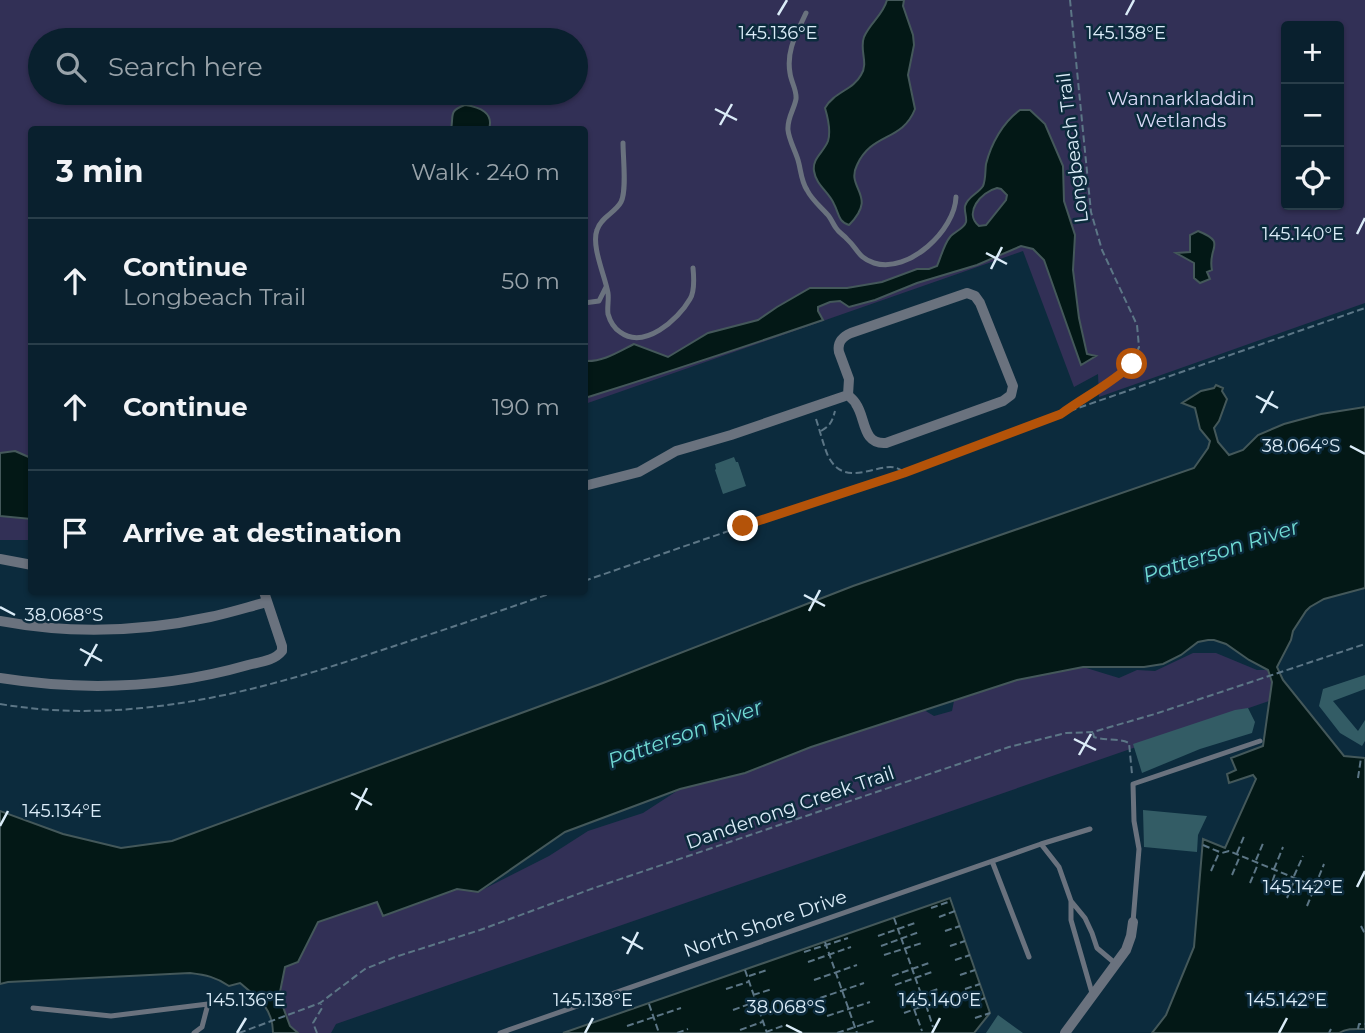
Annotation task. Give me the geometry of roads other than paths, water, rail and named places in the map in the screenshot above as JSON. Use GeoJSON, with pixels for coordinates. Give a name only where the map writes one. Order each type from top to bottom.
{"type":"FeatureCollection","features":[{"type":"Feature","properties":{"kind":"street"},"geometry":{"type":"LineString","coordinates":[[967,293],[979,300],[1013,388],[1010,397],[1003,401],[883,443],[870,438],[857,404],[848,395],[849,379],[838,346],[843,337],[967,293]]}},
{"type":"Feature","properties":{"kind":"street"},"geometry":{"type":"LineString","coordinates":[[588,487],[641,472],[676,451],[723,438],[848,395]]}},
{"type":"Feature","properties":{"kind":"street"},"geometry":{"type":"LineString","coordinates":[[0,559],[28,564]]}},
{"type":"Feature","properties":{"kind":"street"},"geometry":{"type":"LineString","coordinates":[[0,621],[48,628],[139,628],[210,618],[265,597],[282,646],[282,651],[274,658],[239,668],[153,683],[71,685],[0,678]]}},
{"type":"Feature","properties":{"kind":"street"},"geometry":{"type":"LineString","coordinates":[[1065,1033],[1126,950],[1133,922]]}},
{"type":"Feature","properties":{"kind":"lane"},"geometry":{"type":"LineString","coordinates":[[806,13],[795,33],[789,58],[796,100],[787,129],[805,188],[812,199],[829,215],[835,226],[863,258],[876,264],[887,265],[911,258],[932,244],[952,216],[956,197]]}},
{"type":"Feature","properties":{"kind":"lane"},"geometry":{"type":"LineString","coordinates":[[624,143],[625,190],[620,203],[602,220],[596,230],[595,241],[608,292],[608,314],[613,326],[622,334],[637,338],[654,334],[674,318],[691,298],[694,268]]}},
{"type":"Feature","properties":{"kind":"lane"},"geometry":{"type":"LineString","coordinates":[[588,302],[599,301],[606,287]]}},
{"type":"Feature","properties":{"kind":"lane"},"geometry":{"type":"LineString","coordinates":[[1133,922],[1139,849],[1134,821],[1133,784],[1260,741]]}},
{"type":"Feature","properties":{"kind":"lane","name":"North Shore Drive"},"geometry":{"type":"LineString","coordinates":[[500,1033],[1090,829]]}},
{"type":"Feature","properties":{"kind":"lane"},"geometry":{"type":"LineString","coordinates":[[1041,844],[1059,867],[1071,901],[1071,920],[1093,996]]}},
{"type":"Feature","properties":{"kind":"lane"},"geometry":{"type":"LineString","coordinates":[[992,861],[1029,957]]}},
{"type":"Feature","properties":{"kind":"lane"},"geometry":{"type":"LineString","coordinates":[[1071,901],[1085,918],[1097,948],[1116,964]]}},
{"type":"Feature","properties":{"kind":"lane"},"geometry":{"type":"LineString","coordinates":[[33,1008],[111,1016],[208,1004],[202,1027],[194,1033]]}},
{"type":"Feature","properties":{"kind":"water"},"geometry":{"type":"Polygon","coordinates":[[[887,0],[904,0],[903,6],[913,35],[914,45],[908,75],[915,109],[903,127],[863,154],[854,173],[862,199],[861,206],[849,225],[841,219],[832,200],[817,180],[814,166],[829,137],[825,108],[861,75],[864,66],[864,37],[887,0]]]}},
{"type":"Feature","properties":{"kind":"water"},"geometry":{"type":"Polygon","coordinates":[[[460,107],[476,107],[485,112],[490,126],[451,126],[454,112],[460,107]]]}},
{"type":"Feature","properties":{"kind":"water"},"geometry":{"type":"Polygon","coordinates":[[[1020,110],[1030,110],[1045,124],[1063,166],[1064,201],[1075,235],[1073,270],[1079,318],[1087,354],[1096,356],[1081,365],[1044,260],[1033,249],[1021,246],[977,265],[917,283],[875,300],[849,307],[840,301],[830,302],[818,307],[823,320],[588,397],[588,361],[604,358],[634,344],[668,357],[708,333],[758,320],[810,288],[847,288],[882,282],[917,269],[937,266],[948,240],[965,224],[966,203],[983,186],[991,149],[1003,127],[1020,110]],[[997,188],[980,198],[973,209],[975,221],[979,226],[986,225],[1007,195],[997,188]]]}},
{"type":"Feature","properties":{"kind":"water"},"geometry":{"type":"Polygon","coordinates":[[[1198,231],[1207,235],[1214,243],[1212,270],[1207,272],[1210,279],[1200,283],[1194,278],[1194,263],[1176,253],[1190,252],[1190,235],[1198,231]]]}},
{"type":"Feature","properties":{"kind":"water","name":"Patterson River"},"geometry":{"type":"Polygon","coordinates":[[[1216,385],[1223,388],[1227,399],[1214,428],[1218,442],[1229,455],[1243,450],[1258,435],[1284,424],[1321,414],[1365,407],[1365,588],[1324,599],[1310,607],[1293,631],[1277,667],[1283,680],[1344,756],[1365,758],[1365,1029],[1339,1033],[1152,1033],[1166,1015],[1194,947],[1203,839],[1225,848],[1256,779],[1253,775],[1229,783],[1227,774],[1236,770],[1231,758],[1263,746],[1272,682],[1268,670],[1226,644],[1214,640],[1198,642],[1163,664],[1144,667],[1083,667],[1017,680],[811,747],[745,773],[680,789],[565,832],[478,892],[457,889],[383,916],[377,902],[318,922],[298,962],[285,967],[279,996],[290,1026],[298,1033],[273,1033],[267,1010],[240,983],[229,986],[215,978],[190,973],[0,984],[0,811],[63,834],[121,848],[172,841],[603,683],[853,586],[1194,468],[1210,441],[1200,429],[1195,408],[1182,403],[1216,385]]]}},
{"type":"Feature","properties":{"kind":"water"},"geometry":{"type":"Polygon","coordinates":[[[15,451],[28,457],[28,519],[0,516],[0,453],[15,451]]]}},
{"type":"Feature","properties":{"kind":"water"},"geometry":{"type":"Polygon","coordinates":[[[950,898],[990,1013],[974,1033],[563,1033],[950,898]]]}},
{"type":"Feature","properties":{"kind":"park label","name":"Wannarkladdin Wetlands"},"geometry":{"type":"Point","coordinates":[1181,109]}}]}
